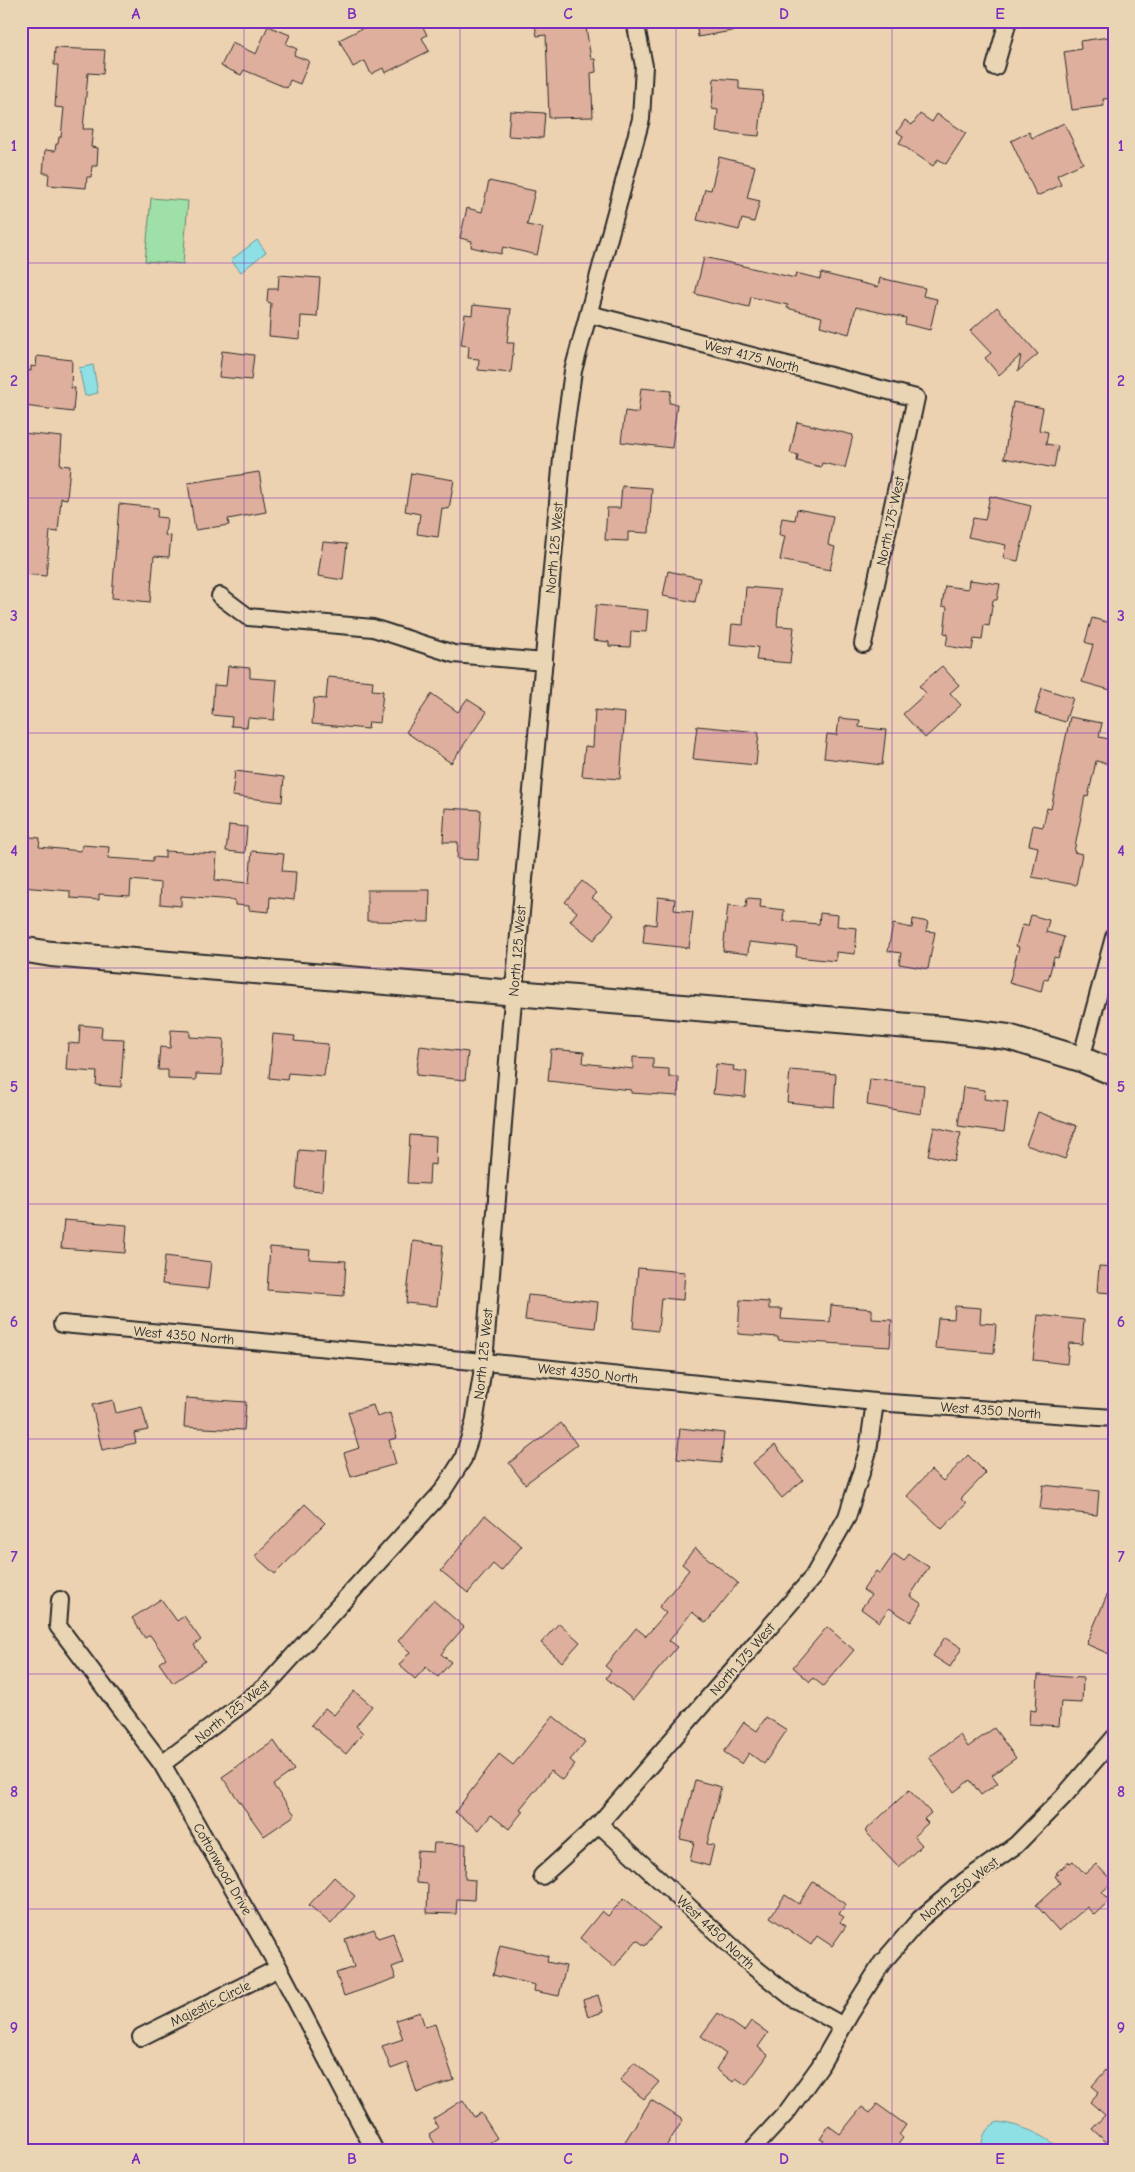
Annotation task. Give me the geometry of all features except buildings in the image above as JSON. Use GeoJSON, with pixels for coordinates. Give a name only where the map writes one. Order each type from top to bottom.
{"type":"FeatureCollection","features":[{"type":"Feature","properties":{"kind":"street","name":"North 125 West"},"geometry":{"type":"LineString","coordinates":[[162,1764],[266,1686],[442,1492],[463,1459],[474,1424],[484,1362],[514,992],[564,436],[573,371],[641,119],[644,66],[635,21]]}},
{"type":"Feature","properties":{"kind":"street"},"geometry":{"type":"LineString","coordinates":[[995,67],[1008,21]]}},
{"type":"Feature","properties":{"kind":"street","name":"West 4175 North"},"geometry":{"type":"LineString","coordinates":[[589,314],[916,398]]}},
{"type":"Feature","properties":{"kind":"street","name":"North 175 West"},"geometry":{"type":"LineString","coordinates":[[863,644],[916,398]]}},
{"type":"Feature","properties":{"kind":"street"},"geometry":{"type":"LineString","coordinates":[[220,596],[248,617],[373,628],[454,654],[544,662]]}},
{"type":"Feature","properties":{"kind":"street"},"geometry":{"type":"LineString","coordinates":[[1081,1059],[1114,937]]}},
{"type":"Feature","properties":{"kind":"street"},"geometry":{"type":"LineString","coordinates":[[21,949],[51,954],[945,1029],[1008,1037],[1081,1059],[1114,1073]]}},
{"type":"Feature","properties":{"kind":"street","name":"West 4350 North"},"geometry":{"type":"LineString","coordinates":[[62,1324],[484,1362],[875,1402],[1114,1418]]}},
{"type":"Feature","properties":{"kind":"street","name":"North 175 West"},"geometry":{"type":"LineString","coordinates":[[542,1876],[598,1824],[813,1577],[846,1517],[868,1451],[875,1402]]}},
{"type":"Feature","properties":{"kind":"street","name":"Cottonwood Drive"},"geometry":{"type":"LineString","coordinates":[[60,1600],[58,1626],[162,1764],[279,1968],[375,2151]]}},
{"type":"Feature","properties":{"kind":"street","name":"North 250 West"},"geometry":{"type":"LineString","coordinates":[[751,2151],[787,2112],[820,2066],[882,1963],[920,1919],[965,1881],[1016,1845],[1064,1796],[1114,1738]]}},
{"type":"Feature","properties":{"kind":"street","name":"West 4450 North"},"geometry":{"type":"LineString","coordinates":[[598,1824],[755,1968],[794,1998],[843,2026]]}},
{"type":"Feature","properties":{"kind":"street","name":"Majestic Circle"},"geometry":{"type":"LineString","coordinates":[[141,2037],[279,1968]]}},
{"type":"Feature","properties":{"kind":"green space"},"geometry":{"type":"Polygon","coordinates":[[[151,198],[188,201],[183,264],[145,261],[151,198]]]}},
{"type":"Feature","properties":{"kind":"water"},"geometry":{"type":"Polygon","coordinates":[[[257,240],[266,252],[241,272],[231,260],[257,240]]]}},
{"type":"Feature","properties":{"kind":"water"},"geometry":{"type":"Polygon","coordinates":[[[93,365],[98,393],[85,396],[79,368],[93,365]]]}},
{"type":"Feature","properties":{"kind":"water"},"geometry":{"type":"Polygon","coordinates":[[[998,2122],[1033,2132],[1049,2140],[1063,2151],[982,2151],[982,2142],[987,2130],[998,2122]]]}}]}
